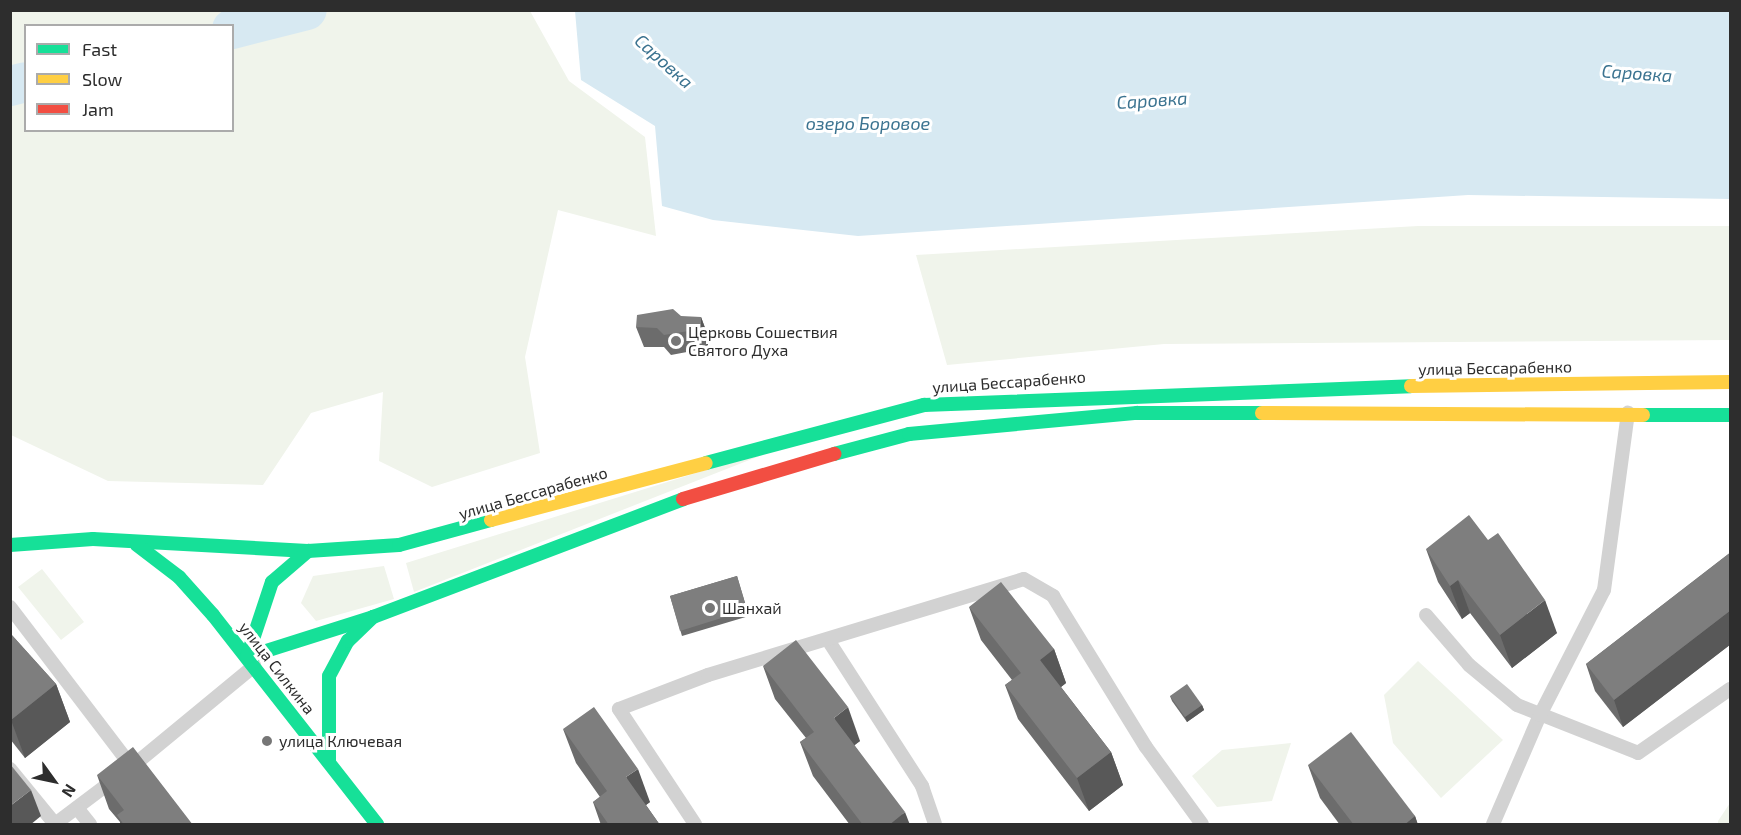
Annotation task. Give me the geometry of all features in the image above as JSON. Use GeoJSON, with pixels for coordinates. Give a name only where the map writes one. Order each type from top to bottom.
{"type":"FeatureCollection","features":[{"type":"Feature","properties":{"kind":"main road","name":"улица Бессарабенко"},"geometry":{"type":"LineString","coordinates":[[10,545],[81,539],[138,544],[308,551],[399,544],[459,531],[924,405],[1276,388],[1731,382]]}},
{"type":"Feature","properties":{"kind":"main road"},"geometry":{"type":"LineString","coordinates":[[1275,415],[1276,388]]}},
{"type":"Feature","properties":{"kind":"main road"},"geometry":{"type":"LineString","coordinates":[[308,551],[272,582],[252,630],[251,662],[716,486],[909,434],[1137,413],[1731,415]]}},
{"type":"Feature","properties":{"kind":"main road","name":"улица Силкина"},"geometry":{"type":"LineString","coordinates":[[138,544],[179,578],[251,662],[378,825]]}},
{"type":"Feature","properties":{"kind":"main road"},"geometry":{"type":"LineString","coordinates":[[329,762],[329,676],[348,641],[373,617]]}},
{"type":"Feature","properties":{"kind":"lane"},"geometry":{"type":"LineString","coordinates":[[1493,825],[1540,715],[1604,590],[1628,413]]}},
{"type":"Feature","properties":{"kind":"lane"},"geometry":{"type":"LineString","coordinates":[[694,825],[619,710],[708,675],[1024,579],[1053,596],[1146,747],[1202,825]]}},
{"type":"Feature","properties":{"kind":"lane"},"geometry":{"type":"LineString","coordinates":[[10,607],[134,765]]}},
{"type":"Feature","properties":{"kind":"lane"},"geometry":{"type":"LineString","coordinates":[[1425,615],[1469,665],[1517,705],[1638,753],[1731,689]]}},
{"type":"Feature","properties":{"kind":"lane"},"geometry":{"type":"LineString","coordinates":[[828,640],[922,786],[935,825]]}},
{"type":"Feature","properties":{"kind":"lane"},"geometry":{"type":"LineString","coordinates":[[10,769],[54,824],[134,765],[251,662]]}},
{"type":"Feature","properties":{"kind":"lane"},"geometry":{"type":"LineString","coordinates":[[77,808],[90,825]]}},
{"type":"Feature","properties":{"kind":"shaded area"},"geometry":{"type":"Polygon","coordinates":[[[10,11],[530,11],[569,81],[645,137],[656,236],[558,210],[525,357],[540,453],[432,487],[379,461],[383,392],[311,413],[263,485],[108,481],[11,435],[10,11]]]}},
{"type":"Feature","properties":{"kind":"shaded area"},"geometry":{"type":"Polygon","coordinates":[[[1418,226],[1730,226],[1730,340],[1164,344],[947,365],[916,255],[1418,226]]]}},
{"type":"Feature","properties":{"kind":"shaded area"},"geometry":{"type":"Polygon","coordinates":[[[790,444],[414,592],[406,563],[790,444]]]}},
{"type":"Feature","properties":{"kind":"shaded area"},"geometry":{"type":"Polygon","coordinates":[[[384,566],[394,599],[316,621],[301,603],[313,576],[384,566]]]}},
{"type":"Feature","properties":{"kind":"shaded area"},"geometry":{"type":"Polygon","coordinates":[[[42,569],[84,622],[61,640],[18,587],[42,569]]]}},
{"type":"Feature","properties":{"kind":"shaded area"},"geometry":{"type":"Polygon","coordinates":[[[1418,661],[1503,740],[1441,798],[1393,743],[1384,695],[1418,661]]]}},
{"type":"Feature","properties":{"kind":"shaded area"},"geometry":{"type":"Polygon","coordinates":[[[1291,743],[1272,801],[1217,807],[1192,776],[1222,750],[1291,743]]]}},
{"type":"Feature","properties":{"kind":"shaded area"},"geometry":{"type":"Polygon","coordinates":[[[1730,803],[1730,824],[1718,824],[1718,821],[1730,803]]]}},
{"type":"Feature","properties":{"kind":"water","name":"озеро Боровое"},"geometry":{"type":"Polygon","coordinates":[[[575,11],[1730,11],[1730,199],[1468,195],[858,236],[713,220],[662,206],[655,126],[581,80],[575,11]]]}},
{"type":"Feature","properties":{"kind":"building"},"geometry":{"type":"Polygon","coordinates":[[[673,309],[681,316],[701,317],[701,329],[664,335],[657,328],[636,327],[637,315],[673,309]]]}},
{"type":"Feature","properties":{"kind":"building"},"geometry":{"type":"Polygon","coordinates":[[[1469,515],[1488,540],[1498,533],[1545,600],[1500,635],[1458,580],[1450,586],[1426,549],[1469,515]]]}},
{"type":"Feature","properties":{"kind":"building"},"geometry":{"type":"Polygon","coordinates":[[[1731,552],[1731,610],[1614,700],[1586,664],[1731,552]]]}},
{"type":"Feature","properties":{"kind":"building","name":"Шанхай"},"geometry":{"type":"Polygon","coordinates":[[[737,576],[747,610],[680,631],[670,596],[737,576]]]}},
{"type":"Feature","properties":{"kind":"building"},"geometry":{"type":"Polygon","coordinates":[[[1001,582],[1054,649],[1040,660],[1111,752],[1077,778],[1005,685],[1021,673],[969,607],[1001,582]]]}},
{"type":"Feature","properties":{"kind":"building"},"geometry":{"type":"Polygon","coordinates":[[[10,633],[56,684],[11,720],[10,719],[10,633]]]}},
{"type":"Feature","properties":{"kind":"building"},"geometry":{"type":"Polygon","coordinates":[[[796,640],[848,707],[834,718],[905,812],[889,825],[863,825],[800,742],[814,732],[763,666],[796,640]]]}},
{"type":"Feature","properties":{"kind":"building"},"geometry":{"type":"Polygon","coordinates":[[[1187,684],[1202,705],[1185,717],[1170,696],[1187,684]]]}},
{"type":"Feature","properties":{"kind":"building"},"geometry":{"type":"Polygon","coordinates":[[[594,707],[638,769],[626,777],[660,825],[609,825],[593,802],[607,791],[563,729],[594,707]]]}},
{"type":"Feature","properties":{"kind":"building"},"geometry":{"type":"Polygon","coordinates":[[[1351,732],[1415,816],[1404,825],[1354,825],[1308,765],[1351,732]]]}},
{"type":"Feature","properties":{"kind":"building"},"geometry":{"type":"Polygon","coordinates":[[[133,747],[193,825],[124,825],[117,815],[124,810],[97,775],[133,747]]]}},
{"type":"Feature","properties":{"kind":"building"},"geometry":{"type":"Polygon","coordinates":[[[10,764],[31,790],[10,806],[10,764]]]}},
{"type":"Feature","properties":{"kind":"waterway","name":"Саровка"},"geometry":{"type":"LineString","coordinates":[[234,28],[307,10]]}},
{"type":"Feature","properties":{"kind":"waterway","name":"Саровка"},"geometry":{"type":"LineString","coordinates":[[10,86],[24,82]]}},
{"type":"Feature","properties":{"kind":"traffic: fast"},"geometry":{"type":"LineString","coordinates":[[706,463],[924,405],[1411,386]]}},
{"type":"Feature","properties":{"kind":"traffic: fast"},"geometry":{"type":"LineString","coordinates":[[834,454],[909,434],[1137,413],[1262,413]]}},
{"type":"Feature","properties":{"kind":"traffic: fast"},"geometry":{"type":"LineString","coordinates":[[1643,415],[1730,415]]}},
{"type":"Feature","properties":{"kind":"traffic: fast"},"geometry":{"type":"LineString","coordinates":[[247,657],[373,617],[683,499]]}},
{"type":"Feature","properties":{"kind":"traffic: fast"},"geometry":{"type":"LineString","coordinates":[[10,545],[93,539],[308,551],[399,545],[491,520]]}},
{"type":"Feature","properties":{"kind":"traffic: fast"},"geometry":{"type":"LineString","coordinates":[[137,545],[179,577],[213,615],[377,824]]}},
{"type":"Feature","properties":{"kind":"traffic: fast"},"geometry":{"type":"LineString","coordinates":[[247,657],[272,582],[308,551]]}},
{"type":"Feature","properties":{"kind":"traffic: fast"},"geometry":{"type":"LineString","coordinates":[[329,762],[329,676],[348,641],[373,617]]}},
{"type":"Feature","properties":{"kind":"traffic: slow"},"geometry":{"type":"LineString","coordinates":[[1411,386],[1730,382]]}},
{"type":"Feature","properties":{"kind":"traffic: slow"},"geometry":{"type":"LineString","coordinates":[[1262,413],[1643,415]]}},
{"type":"Feature","properties":{"kind":"traffic: slow"},"geometry":{"type":"LineString","coordinates":[[491,520],[706,463]]}},
{"type":"Feature","properties":{"kind":"traffic: jam"},"geometry":{"type":"LineString","coordinates":[[683,499],[834,454]]}},
{"type":"Feature","properties":{"kind":"place","name":"Церковь Сошествия Святого Духа"},"geometry":{"type":"Point","coordinates":[676,341]}},
{"type":"Feature","properties":{"kind":"place","name":"Шанхай"},"geometry":{"type":"Point","coordinates":[710,608]}},
{"type":"Feature","properties":{"kind":"place","name":"улица Ключевая"},"geometry":{"type":"Point","coordinates":[267,741]}}]}
